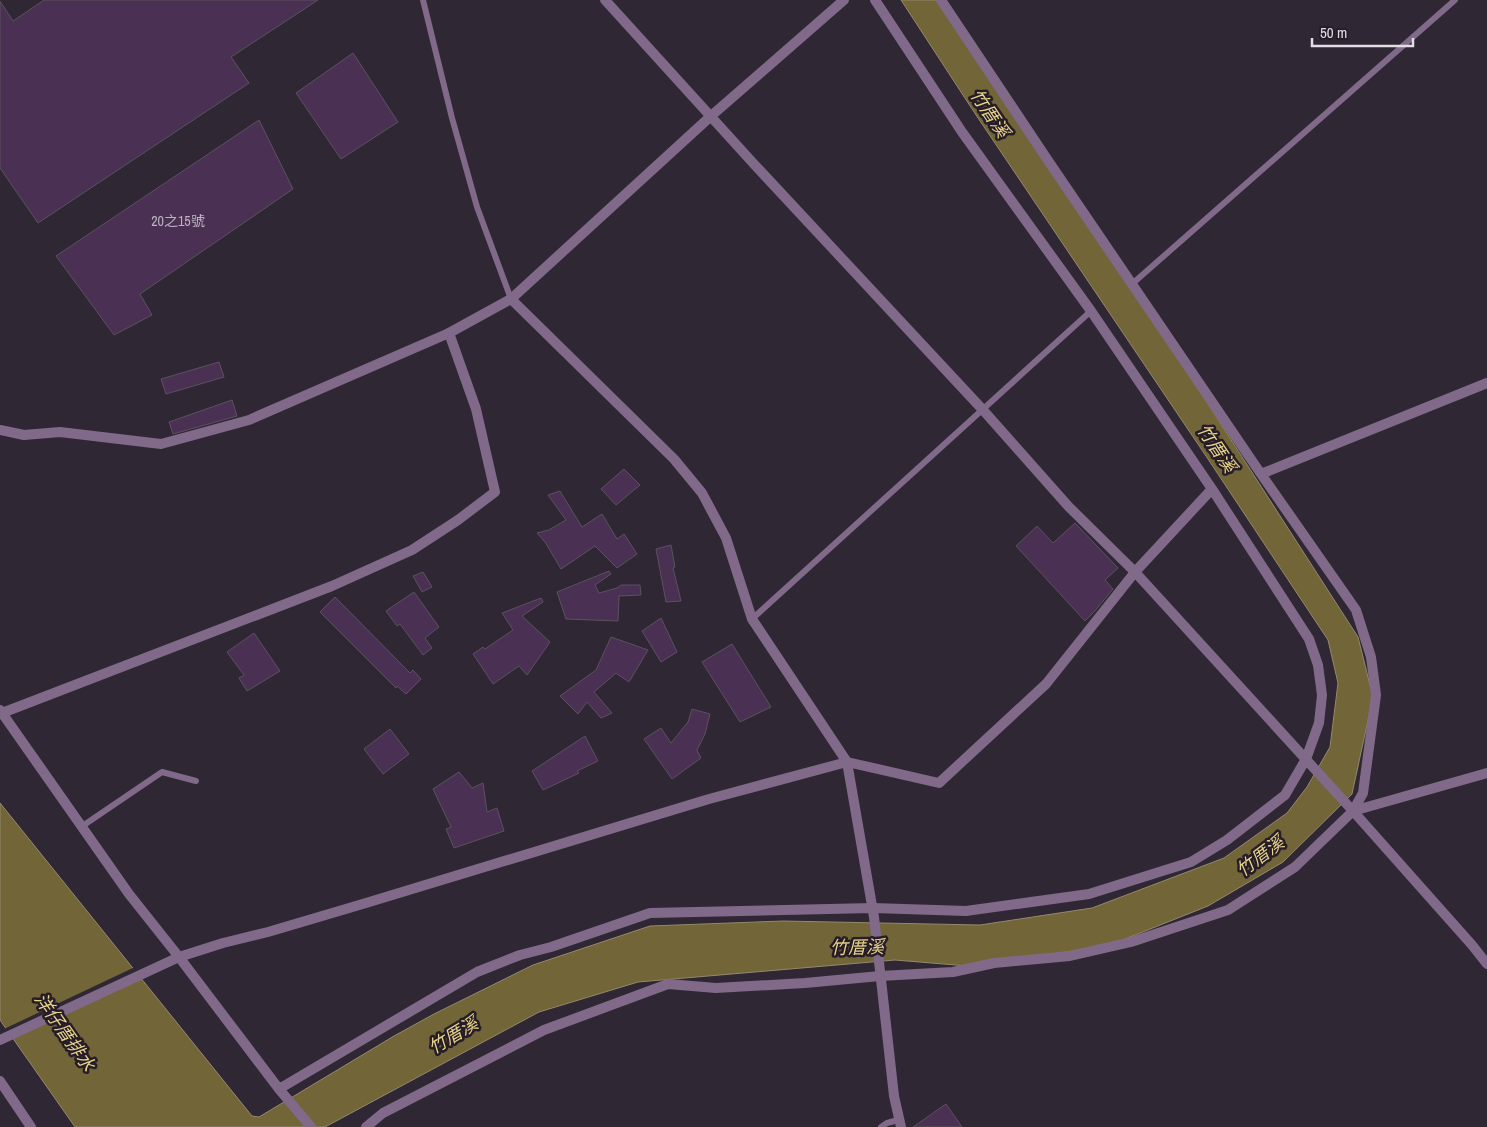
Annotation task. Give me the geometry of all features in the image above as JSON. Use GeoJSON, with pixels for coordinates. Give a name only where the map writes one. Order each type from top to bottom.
{"type":"FeatureCollection","features":[{"type":"Feature","properties":{"kind":"street"},"geometry":{"type":"LineString","coordinates":[[605,0],[983,410],[1069,507],[1135,572],[1306,758],[1487,964]]}},
{"type":"Feature","properties":{"kind":"street"},"geometry":{"type":"LineString","coordinates":[[0,430],[24,434],[60,432],[162,444],[249,420],[449,333],[511,299],[711,116],[844,0]]}},
{"type":"Feature","properties":{"kind":"street"},"geometry":{"type":"LineString","coordinates":[[279,1088],[477,972],[520,955],[551,947],[650,913],[966,911],[1089,894],[1191,862],[1227,840],[1286,795],[1316,735],[1321,710],[1321,680],[1314,650],[1309,639],[1212,489],[1091,311],[962,132],[875,0]]}},
{"type":"Feature","properties":{"kind":"street"},"geometry":{"type":"LineString","coordinates":[[366,1127],[383,1113],[544,1030],[668,984],[716,988],[954,972],[994,963],[1070,956],[1131,942],[1228,910],[1295,868],[1353,811],[1363,793],[1376,695],[1370,657],[1356,610],[1046,158],[941,0]]}},
{"type":"Feature","properties":{"kind":"street"},"geometry":{"type":"LineString","coordinates":[[511,299],[674,459],[702,493],[726,538],[752,619],[846,762],[873,913],[899,1124]]}},
{"type":"Feature","properties":{"kind":"street"},"geometry":{"type":"LineString","coordinates":[[311,1127],[129,894],[1,711],[332,586],[412,550],[458,520],[495,492],[476,409],[449,333]]}},
{"type":"Feature","properties":{"kind":"street"},"geometry":{"type":"LineString","coordinates":[[1261,474],[1487,383]]}},
{"type":"Feature","properties":{"kind":"street"},"geometry":{"type":"LineString","coordinates":[[0,1040],[179,956],[348,909],[709,799],[846,762],[939,783],[1046,684],[1135,572],[1212,489]]}},
{"type":"Feature","properties":{"kind":"street"},"geometry":{"type":"LineString","coordinates":[[1353,811],[1487,774]]}},
{"type":"Feature","properties":{"kind":"street"},"geometry":{"type":"LineString","coordinates":[[0,1081],[31,1127]]}},
{"type":"Feature","properties":{"kind":"lane"},"geometry":{"type":"LineString","coordinates":[[422,0],[477,208],[511,299]]}},
{"type":"Feature","properties":{"kind":"lane"},"geometry":{"type":"LineString","coordinates":[[1132,284],[1455,0]]}},
{"type":"Feature","properties":{"kind":"lane"},"geometry":{"type":"LineString","coordinates":[[752,619],[1091,311]]}},
{"type":"Feature","properties":{"kind":"lane"},"geometry":{"type":"LineString","coordinates":[[81,826],[162,772],[196,781]]}},
{"type":"Feature","properties":{"kind":"lane"},"geometry":{"type":"LineString","coordinates":[[881,1127],[887,1123],[899,1124]]}},
{"type":"Feature","properties":{"kind":"water"},"geometry":{"type":"Polygon","coordinates":[[[901,0],[941,0],[1134,289],[1358,637],[1373,697],[1352,794],[1283,862],[1208,906],[1115,943],[1055,954],[968,966],[895,960],[638,982],[539,1012],[325,1127],[75,1127],[0,1020],[0,803],[252,1116],[259,1117],[394,1036],[533,965],[650,926],[783,921],[980,925],[1092,908],[1224,858],[1287,813],[1307,787],[1330,747],[1338,683],[1328,640],[901,0]]]}},
{"type":"Feature","properties":{"kind":"pier"},"geometry":{"type":"Polygon","coordinates":[[[135,967],[140,973],[9,1036],[4,1029],[135,967]]]}},
{"type":"Feature","properties":{"kind":"building"},"geometry":{"type":"Polygon","coordinates":[[[44,0],[318,0],[231,57],[249,83],[38,223],[0,168],[0,1],[13,21],[44,0]]]}},
{"type":"Feature","properties":{"kind":"building"},"geometry":{"type":"Polygon","coordinates":[[[353,53],[398,122],[341,159],[296,93],[353,53]]]}},
{"type":"Feature","properties":{"kind":"building"},"geometry":{"type":"Polygon","coordinates":[[[259,120],[293,189],[140,294],[152,315],[114,335],[56,256],[259,120]]]}},
{"type":"Feature","properties":{"kind":"building"},"geometry":{"type":"Polygon","coordinates":[[[219,362],[224,377],[166,394],[161,379],[219,362]]]}},
{"type":"Feature","properties":{"kind":"building"},"geometry":{"type":"Polygon","coordinates":[[[232,400],[237,416],[173,434],[169,422],[232,400]]]}},
{"type":"Feature","properties":{"kind":"building"},"geometry":{"type":"Polygon","coordinates":[[[624,469],[640,485],[616,505],[601,489],[624,469]]]}},
{"type":"Feature","properties":{"kind":"building"},"geometry":{"type":"Polygon","coordinates":[[[560,491],[582,527],[602,514],[617,539],[624,534],[637,554],[617,568],[595,546],[561,569],[545,542],[537,533],[549,530],[566,520],[548,495],[560,491]]]}},
{"type":"Feature","properties":{"kind":"building"},"geometry":{"type":"Polygon","coordinates":[[[1075,523],[1118,568],[1105,580],[1113,589],[1085,621],[1016,546],[1037,526],[1053,543],[1075,523]]]}},
{"type":"Feature","properties":{"kind":"building"},"geometry":{"type":"Polygon","coordinates":[[[671,545],[675,567],[673,568],[681,601],[666,602],[656,549],[671,545]]]}},
{"type":"Feature","properties":{"kind":"building"},"geometry":{"type":"Polygon","coordinates":[[[609,571],[611,574],[595,585],[599,593],[621,585],[640,585],[641,595],[619,596],[618,621],[566,619],[557,592],[609,571]]]}},
{"type":"Feature","properties":{"kind":"building"},"geometry":{"type":"Polygon","coordinates":[[[423,572],[432,587],[422,592],[413,576],[423,572]]]}},
{"type":"Feature","properties":{"kind":"building"},"geometry":{"type":"Polygon","coordinates":[[[414,592],[439,627],[425,638],[432,648],[423,655],[400,624],[397,626],[386,611],[414,592]]]}},
{"type":"Feature","properties":{"kind":"building"},"geometry":{"type":"Polygon","coordinates":[[[335,597],[410,673],[413,670],[421,679],[406,694],[397,686],[396,688],[320,612],[335,597]]]}},
{"type":"Feature","properties":{"kind":"building"},"geometry":{"type":"Polygon","coordinates":[[[541,598],[543,602],[522,616],[550,642],[527,675],[519,666],[493,684],[473,654],[483,647],[485,649],[513,630],[502,613],[541,598]]]}},
{"type":"Feature","properties":{"kind":"building"},"geometry":{"type":"Polygon","coordinates":[[[661,618],[677,652],[661,662],[642,631],[661,618]]]}},
{"type":"Feature","properties":{"kind":"building"},"geometry":{"type":"Polygon","coordinates":[[[254,633],[280,671],[247,691],[239,678],[244,675],[227,652],[254,633]]]}},
{"type":"Feature","properties":{"kind":"building"},"geometry":{"type":"Polygon","coordinates":[[[611,637],[648,650],[629,682],[616,673],[594,692],[612,713],[601,718],[587,702],[578,714],[560,696],[596,670],[611,637]]]}},
{"type":"Feature","properties":{"kind":"building"},"geometry":{"type":"Polygon","coordinates":[[[732,644],[771,707],[740,722],[702,662],[732,644]]]}},
{"type":"Feature","properties":{"kind":"building"},"geometry":{"type":"Polygon","coordinates":[[[692,709],[710,714],[705,734],[697,750],[701,758],[672,779],[644,739],[661,728],[671,743],[688,722],[692,709]]]}},
{"type":"Feature","properties":{"kind":"building"},"geometry":{"type":"Polygon","coordinates":[[[390,729],[409,754],[383,774],[364,749],[390,729]]]}},
{"type":"Feature","properties":{"kind":"building"},"geometry":{"type":"Polygon","coordinates":[[[585,736],[598,761],[577,771],[579,773],[543,790],[532,771],[585,736]]]}},
{"type":"Feature","properties":{"kind":"building"},"geometry":{"type":"Polygon","coordinates":[[[459,772],[472,788],[483,783],[487,812],[497,808],[504,831],[454,848],[446,829],[451,827],[433,789],[459,772]]]}},
{"type":"Feature","properties":{"kind":"building"},"geometry":{"type":"Polygon","coordinates":[[[946,1104],[962,1127],[913,1127],[946,1104]]]}},
{"type":"Feature","properties":{"kind":"water label","name":"竹厝溪"},"geometry":{"type":"Point","coordinates":[990,113]}},
{"type":"Feature","properties":{"kind":"water label","name":"竹厝溪"},"geometry":{"type":"Point","coordinates":[1217,448]}},
{"type":"Feature","properties":{"kind":"water label","name":"竹厝溪"},"geometry":{"type":"Point","coordinates":[1260,856]}},
{"type":"Feature","properties":{"kind":"water label","name":"竹厝溪"},"geometry":{"type":"Point","coordinates":[857,947]}},
{"type":"Feature","properties":{"kind":"water label","name":"洋仔厝排水"},"geometry":{"type":"Point","coordinates":[65,1032]}},
{"type":"Feature","properties":{"kind":"water label","name":"竹厝溪"},"geometry":{"type":"Point","coordinates":[453,1035]}}]}
